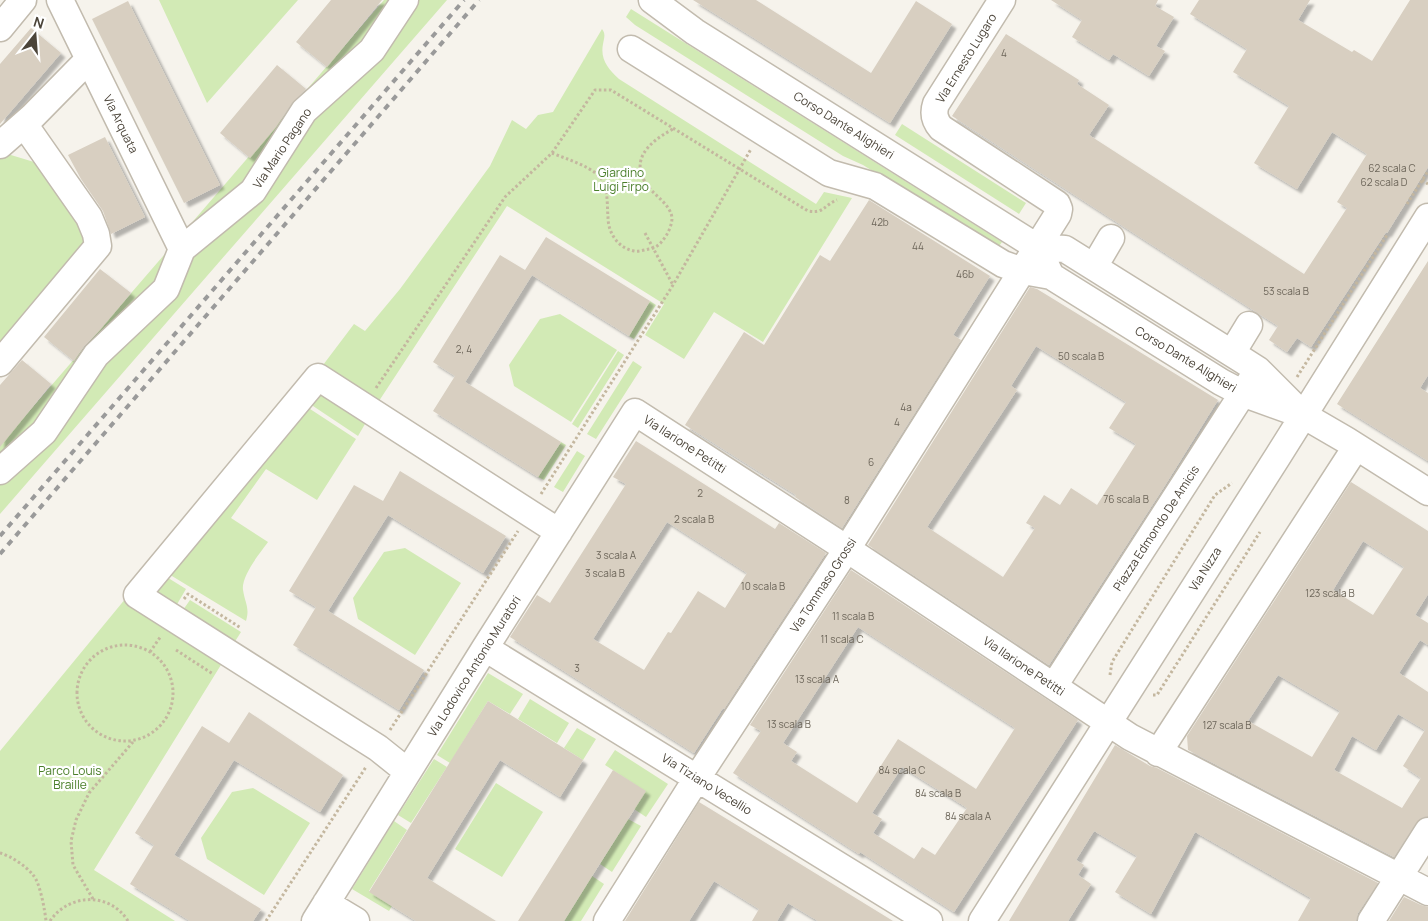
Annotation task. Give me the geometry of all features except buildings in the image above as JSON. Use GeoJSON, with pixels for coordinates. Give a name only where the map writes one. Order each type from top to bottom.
{"type":"FeatureCollection","features":[{"type":"Feature","properties":{"kind":"street"},"geometry":{"type":"LineString","coordinates":[[0,28],[23,0]]}},
{"type":"Feature","properties":{"kind":"street","name":"Via Arquata"},"geometry":{"type":"LineString","coordinates":[[60,0],[182,249]]}},
{"type":"Feature","properties":{"kind":"street","name":"Via Mario Pagano"},"geometry":{"type":"LineString","coordinates":[[0,471],[44,432],[96,355],[166,289],[182,249],[253,191],[304,111],[372,50],[406,0]]}},
{"type":"Feature","properties":{"kind":"street","name":"Corso Dante Alighieri"},"geometry":{"type":"LineString","coordinates":[[652,0],[696,32],[1037,247],[1065,249],[1232,353],[1258,370],[1294,406],[1428,492]]}},
{"type":"Feature","properties":{"kind":"street","name":"Via Ernesto Lugaro"},"geometry":{"type":"LineString","coordinates":[[1002,0],[936,104],[934,117],[936,123],[941,128],[1057,204],[1058,214],[1037,247]]}},
{"type":"Feature","properties":{"kind":"street"},"geometry":{"type":"LineString","coordinates":[[631,49],[828,173],[875,186],[997,261],[1023,271],[1051,276]]}},
{"type":"Feature","properties":{"kind":"street"},"geometry":{"type":"LineString","coordinates":[[0,145],[24,124],[89,59]]}},
{"type":"Feature","properties":{"kind":"street"},"geometry":{"type":"LineString","coordinates":[[0,362],[98,246],[96,234],[89,218],[24,124]]}},
{"type":"Feature","properties":{"kind":"street","name":"Via Nizza"},"geometry":{"type":"LineString","coordinates":[[982,921],[1108,722],[1294,406],[1417,211]]}},
{"type":"Feature","properties":{"kind":"street"},"geometry":{"type":"LineString","coordinates":[[1094,267],[1112,238]]}},
{"type":"Feature","properties":{"kind":"street"},"geometry":{"type":"LineString","coordinates":[[1037,247],[1051,276]]}},
{"type":"Feature","properties":{"kind":"street","name":"Via Tommaso Grossi"},"geometry":{"type":"LineString","coordinates":[[607,921],[697,778],[847,549],[1037,247]]}},
{"type":"Feature","properties":{"kind":"street","name":"Corso Dante Alighieri"},"geometry":{"type":"LineString","coordinates":[[1051,276],[1221,382],[1242,393],[1294,406]]}},
{"type":"Feature","properties":{"kind":"street"},"geometry":{"type":"LineString","coordinates":[[1232,353],[1249,326]]}},
{"type":"Feature","properties":{"kind":"street","name":"Piazza Edmondo De Amicis"},"geometry":{"type":"LineString","coordinates":[[1054,686],[1258,370]]}},
{"type":"Feature","properties":{"kind":"street"},"geometry":{"type":"LineString","coordinates":[[408,772],[378,748],[219,662],[137,595],[318,377],[559,532]]}},
{"type":"Feature","properties":{"kind":"street","name":"Via Ilarione Petitti"},"geometry":{"type":"LineString","coordinates":[[635,412],[847,549],[1130,737],[1428,892]]}},
{"type":"Feature","properties":{"kind":"street","name":"Via Lodovico Antonio Muratori"},"geometry":{"type":"LineString","coordinates":[[320,912],[635,412]]}},
{"type":"Feature","properties":{"kind":"street"},"geometry":{"type":"LineString","coordinates":[[1158,753],[1356,447]]}},
{"type":"Feature","properties":{"kind":"street","name":"Via Tiziano Vecellio"},"geometry":{"type":"LineString","coordinates":[[485,648],[929,921]]}},
{"type":"Feature","properties":{"kind":"street"},"geometry":{"type":"LineString","coordinates":[[1371,921],[1428,831]]}},
{"type":"Feature","properties":{"kind":"street"},"geometry":{"type":"LineString","coordinates":[[320,912],[356,921]]}},
{"type":"Feature","properties":{"kind":"path"},"geometry":{"type":"LineString","coordinates":[[364,405],[505,197],[552,154],[596,90],[611,90],[808,211],[824,210],[832,202],[841,199]]}},
{"type":"Feature","properties":{"kind":"path"},"geometry":{"type":"LineString","coordinates":[[552,154],[591,170],[604,182],[608,221],[613,236],[622,247],[635,252],[653,249],[661,244],[669,232],[672,217],[665,204],[650,189],[641,175],[640,161],[646,147],[673,128]]}},
{"type":"Feature","properties":{"kind":"path"},"geometry":{"type":"LineString","coordinates":[[1417,211],[1422,180],[1428,171]]}},
{"type":"Feature","properties":{"kind":"path"},"geometry":{"type":"LineString","coordinates":[[1422,180],[1428,184]]}},
{"type":"Feature","properties":{"kind":"path"},"geometry":{"type":"LineString","coordinates":[[1294,406],[1311,354],[1390,230]]}},
{"type":"Feature","properties":{"kind":"path"},"geometry":{"type":"LineString","coordinates":[[645,233],[672,285]]}},
{"type":"Feature","properties":{"kind":"path"},"geometry":{"type":"LineString","coordinates":[[1110,677],[1112,662],[1215,494],[1231,484],[1236,476]]}},
{"type":"Feature","properties":{"kind":"path"},"geometry":{"type":"LineString","coordinates":[[159,638],[167,643]]}},
{"type":"Feature","properties":{"kind":"path"},"geometry":{"type":"LineString","coordinates":[[93,899],[73,865],[70,841],[76,820],[89,793],[133,741],[147,736],[159,728],[168,716],[172,702],[173,687],[169,673],[161,661],[150,652],[135,646],[120,645],[104,649],[92,658],[82,670],[77,685],[76,700],[81,715],[90,728],[103,737],[118,741],[133,741]]}},
{"type":"Feature","properties":{"kind":"path"},"geometry":{"type":"LineString","coordinates":[[174,648],[219,662]]}},
{"type":"Feature","properties":{"kind":"path"},"geometry":{"type":"LineString","coordinates":[[0,853],[9,855],[34,876],[45,908],[46,921]]}},
{"type":"Feature","properties":{"kind":"path"},"geometry":{"type":"LineString","coordinates":[[50,921],[66,905],[79,900],[93,899],[106,902],[118,909],[128,921]]}},
{"type":"Feature","properties":{"kind":"green space"},"geometry":{"type":"Polygon","coordinates":[[[159,0],[298,0],[207,103],[159,0]]]}},
{"type":"Feature","properties":{"kind":"green space"},"geometry":{"type":"Polygon","coordinates":[[[384,0],[447,0],[0,514],[0,445],[384,0]]]}},
{"type":"Feature","properties":{"kind":"green space"},"geometry":{"type":"Polygon","coordinates":[[[631,9],[1002,242],[997,249],[863,165],[843,156],[635,25],[626,17],[631,9]]]}},
{"type":"Feature","properties":{"kind":"green space","name":"Giardino Luigi Firpo"},"geometry":{"type":"Polygon","coordinates":[[[602,29],[604,34],[602,49],[604,59],[611,71],[619,79],[816,204],[824,192],[852,198],[763,342],[714,312],[684,359],[645,335],[664,304],[507,206],[377,404],[320,369],[354,324],[365,331],[400,289],[490,166],[512,120],[526,129],[538,115],[553,112],[602,29]]]}},
{"type":"Feature","properties":{"kind":"green space"},"geometry":{"type":"Polygon","coordinates":[[[902,124],[1026,203],[1019,214],[895,135],[902,124]]]}},
{"type":"Feature","properties":{"kind":"green space"},"geometry":{"type":"Polygon","coordinates":[[[1,152],[34,162],[82,226],[84,248],[0,351],[0,154],[1,152]]]}},
{"type":"Feature","properties":{"kind":"green space"},"geometry":{"type":"Polygon","coordinates":[[[650,301],[656,305],[634,339],[629,336],[650,301]]]}},
{"type":"Feature","properties":{"kind":"green space"},"geometry":{"type":"Polygon","coordinates":[[[560,314],[617,350],[571,422],[514,386],[509,365],[540,319],[560,314]]]}},
{"type":"Feature","properties":{"kind":"green space"},"geometry":{"type":"Polygon","coordinates":[[[618,351],[624,355],[578,428],[572,424],[618,351]]]}},
{"type":"Feature","properties":{"kind":"green space"},"geometry":{"type":"Polygon","coordinates":[[[633,361],[642,367],[596,439],[587,434],[633,361]]]}},
{"type":"Feature","properties":{"kind":"green space"},"geometry":{"type":"Polygon","coordinates":[[[317,396],[323,396],[365,424],[358,436],[310,404],[317,396]]]}},
{"type":"Feature","properties":{"kind":"green space"},"geometry":{"type":"Polygon","coordinates":[[[307,407],[356,439],[317,500],[266,469],[231,518],[268,542],[252,565],[243,584],[247,609],[246,621],[167,573],[307,407]]]}},
{"type":"Feature","properties":{"kind":"green space"},"geometry":{"type":"Polygon","coordinates":[[[561,442],[566,445],[544,480],[538,477],[561,442]]]}},
{"type":"Feature","properties":{"kind":"green space"},"geometry":{"type":"Polygon","coordinates":[[[577,451],[585,456],[563,492],[554,487],[577,451]]]}},
{"type":"Feature","properties":{"kind":"green space"},"geometry":{"type":"Polygon","coordinates":[[[405,548],[461,583],[415,655],[358,619],[353,598],[384,552],[405,548]]]}},
{"type":"Feature","properties":{"kind":"green space"},"geometry":{"type":"Polygon","coordinates":[[[165,576],[186,589],[176,606],[158,593],[157,588],[165,576]]]}},
{"type":"Feature","properties":{"kind":"green space","name":"Parco Louis Braille"},"geometry":{"type":"Polygon","coordinates":[[[126,598],[224,660],[94,870],[175,921],[0,921],[0,751],[126,598]]]}},
{"type":"Feature","properties":{"kind":"green space"},"geometry":{"type":"Polygon","coordinates":[[[190,600],[241,632],[234,643],[183,610],[190,600]]]}},
{"type":"Feature","properties":{"kind":"green space"},"geometry":{"type":"Polygon","coordinates":[[[488,673],[523,694],[510,714],[488,701],[450,763],[437,755],[488,673]]]}},
{"type":"Feature","properties":{"kind":"green space"},"geometry":{"type":"Polygon","coordinates":[[[530,699],[569,723],[557,743],[518,719],[530,699]]]}},
{"type":"Feature","properties":{"kind":"green space"},"geometry":{"type":"Polygon","coordinates":[[[577,728],[596,739],[583,760],[564,748],[577,728]]]}},
{"type":"Feature","properties":{"kind":"green space"},"geometry":{"type":"Polygon","coordinates":[[[615,750],[668,784],[646,817],[634,809],[645,791],[605,765],[615,750]]]}},
{"type":"Feature","properties":{"kind":"green space"},"geometry":{"type":"Polygon","coordinates":[[[434,759],[447,767],[411,823],[398,815],[434,759]]]}},
{"type":"Feature","properties":{"kind":"green space"},"geometry":{"type":"Polygon","coordinates":[[[496,783],[543,812],[502,877],[455,849],[496,783]]]}},
{"type":"Feature","properties":{"kind":"green space"},"geometry":{"type":"Polygon","coordinates":[[[253,788],[310,823],[264,895],[207,859],[201,838],[232,792],[253,788]]]}},
{"type":"Feature","properties":{"kind":"green space"},"geometry":{"type":"Polygon","coordinates":[[[628,819],[641,826],[612,872],[600,864],[628,819]]]}},
{"type":"Feature","properties":{"kind":"green space"},"geometry":{"type":"Polygon","coordinates":[[[394,821],[407,830],[369,891],[392,906],[389,911],[352,889],[394,821]]]}},
{"type":"Feature","properties":{"kind":"green space"},"geometry":{"type":"Polygon","coordinates":[[[592,876],[604,884],[581,921],[564,921],[592,876]]]}},
{"type":"Feature","properties":{"kind":"railway"},"geometry":{"type":"LineString","coordinates":[[0,536],[464,0]]}},
{"type":"Feature","properties":{"kind":"railway"},"geometry":{"type":"LineString","coordinates":[[0,554],[479,0]]}}]}
